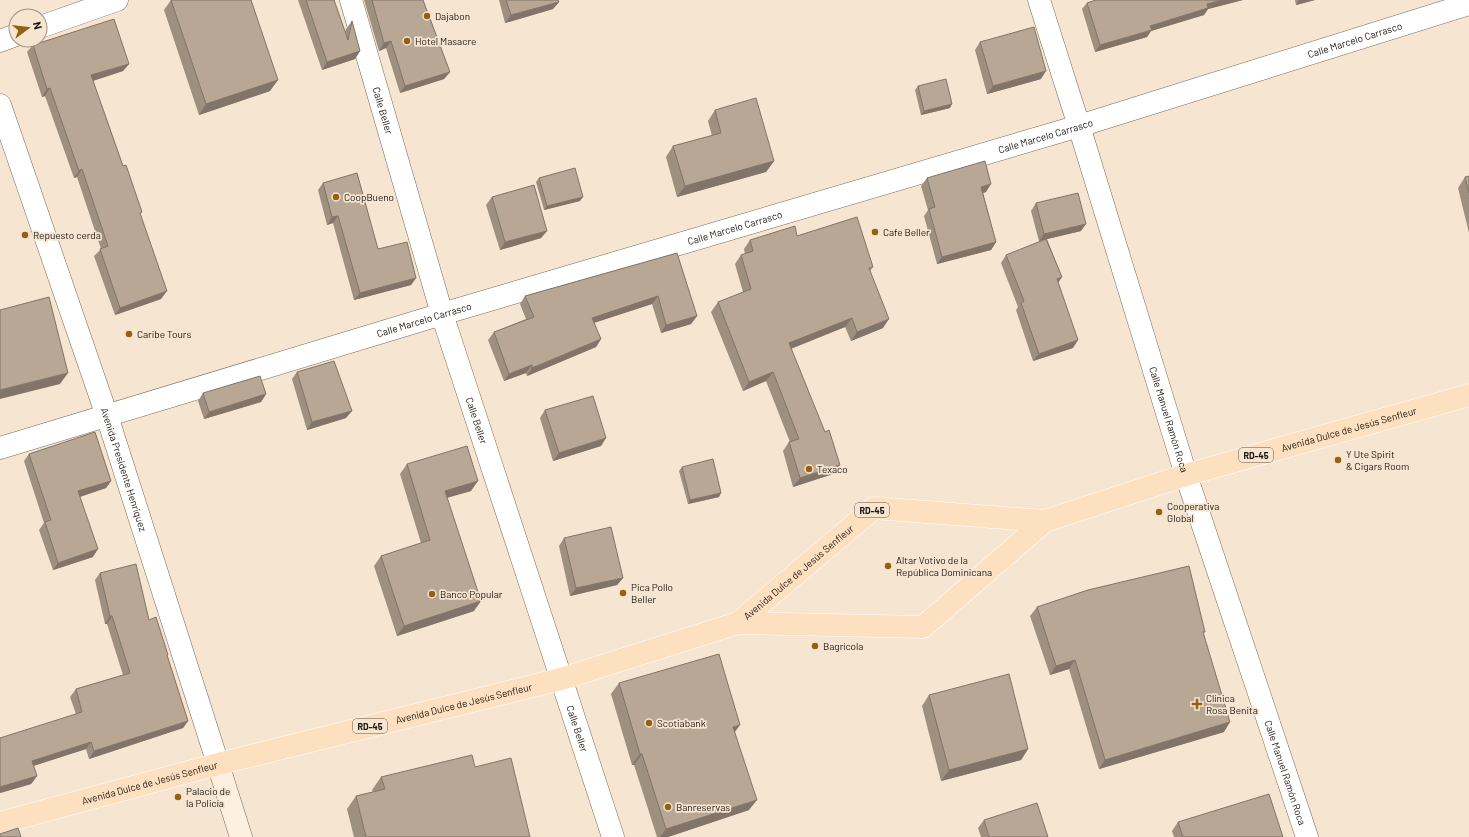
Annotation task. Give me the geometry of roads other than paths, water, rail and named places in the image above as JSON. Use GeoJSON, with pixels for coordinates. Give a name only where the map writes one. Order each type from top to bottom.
{"type":"FeatureCollection","features":[{"type":"Feature","properties":{"kind":"main road","name":"Avenida Dulce de Jesús Senfleur"},"geometry":{"type":"LineString","coordinates":[[738,622],[874,508],[1045,521],[1186,475],[1469,394]]}},
{"type":"Feature","properties":{"kind":"main road","name":"Avenida Dulce de Jesús Senfleur"},"geometry":{"type":"LineString","coordinates":[[0,823],[218,764],[561,679],[738,622],[923,627],[1045,521]]}},
{"type":"Feature","properties":{"kind":"street"},"geometry":{"type":"LineString","coordinates":[[48,24],[117,0]]}},
{"type":"Feature","properties":{"kind":"street","name":"Calle Beller"},"geometry":{"type":"LineString","coordinates":[[351,0],[442,314],[613,837]]}},
{"type":"Feature","properties":{"kind":"street","name":"Calle Manuel Ramón Roca"},"geometry":{"type":"LineString","coordinates":[[1039,0],[1186,475],[1307,837]]}},
{"type":"Feature","properties":{"kind":"street","name":"Calle Marcelo Carrasco"},"geometry":{"type":"LineString","coordinates":[[0,448],[442,314],[1079,126],[1469,4]]}},
{"type":"Feature","properties":{"kind":"street","name":"Avenida Presidente Henríquez"},"geometry":{"type":"LineString","coordinates":[[0,105],[107,416],[241,837]]}},
{"type":"Feature","properties":{"kind":"place","name":"Dajabon"},"geometry":{"type":"Point","coordinates":[427,16]}},
{"type":"Feature","properties":{"kind":"place","name":"Hotel Masacre"},"geometry":{"type":"Point","coordinates":[407,41]}},
{"type":"Feature","properties":{"kind":"place","name":"CoopBueno"},"geometry":{"type":"Point","coordinates":[336,197]}},
{"type":"Feature","properties":{"kind":"place","name":"Cafe Beller"},"geometry":{"type":"Point","coordinates":[875,232]}},
{"type":"Feature","properties":{"kind":"place","name":"Repuesto cerda"},"geometry":{"type":"Point","coordinates":[25,235]}},
{"type":"Feature","properties":{"kind":"place","name":"Caribe Tours"},"geometry":{"type":"Point","coordinates":[129,334]}},
{"type":"Feature","properties":{"kind":"place","name":"Y Ute Spirit & Cigars Room"},"geometry":{"type":"Point","coordinates":[1338,460]}},
{"type":"Feature","properties":{"kind":"place","name":"Texaco"},"geometry":{"type":"Point","coordinates":[809,469]}},
{"type":"Feature","properties":{"kind":"place","name":"Cooperativa Global"},"geometry":{"type":"Point","coordinates":[1159,512]}},
{"type":"Feature","properties":{"kind":"place","name":"Altar Votivo de la República Dominicana"},"geometry":{"type":"Point","coordinates":[888,566]}},
{"type":"Feature","properties":{"kind":"place","name":"Pica Pollo Beller"},"geometry":{"type":"Point","coordinates":[623,593]}},
{"type":"Feature","properties":{"kind":"place","name":"Banco Popular"},"geometry":{"type":"Point","coordinates":[432,594]}},
{"type":"Feature","properties":{"kind":"place","name":"Bagrícola"},"geometry":{"type":"Point","coordinates":[815,646]}},
{"type":"Feature","properties":{"kind":"place","name":"Clínica Rosa Benita"},"geometry":{"type":"Point","coordinates":[1197,704]}},
{"type":"Feature","properties":{"kind":"place","name":"Scotiabank"},"geometry":{"type":"Point","coordinates":[649,723]}},
{"type":"Feature","properties":{"kind":"place","name":"Palacio de la Policía"},"geometry":{"type":"Point","coordinates":[178,797]}},
{"type":"Feature","properties":{"kind":"place","name":"Banreservas"},"geometry":{"type":"Point","coordinates":[668,807]}}]}
